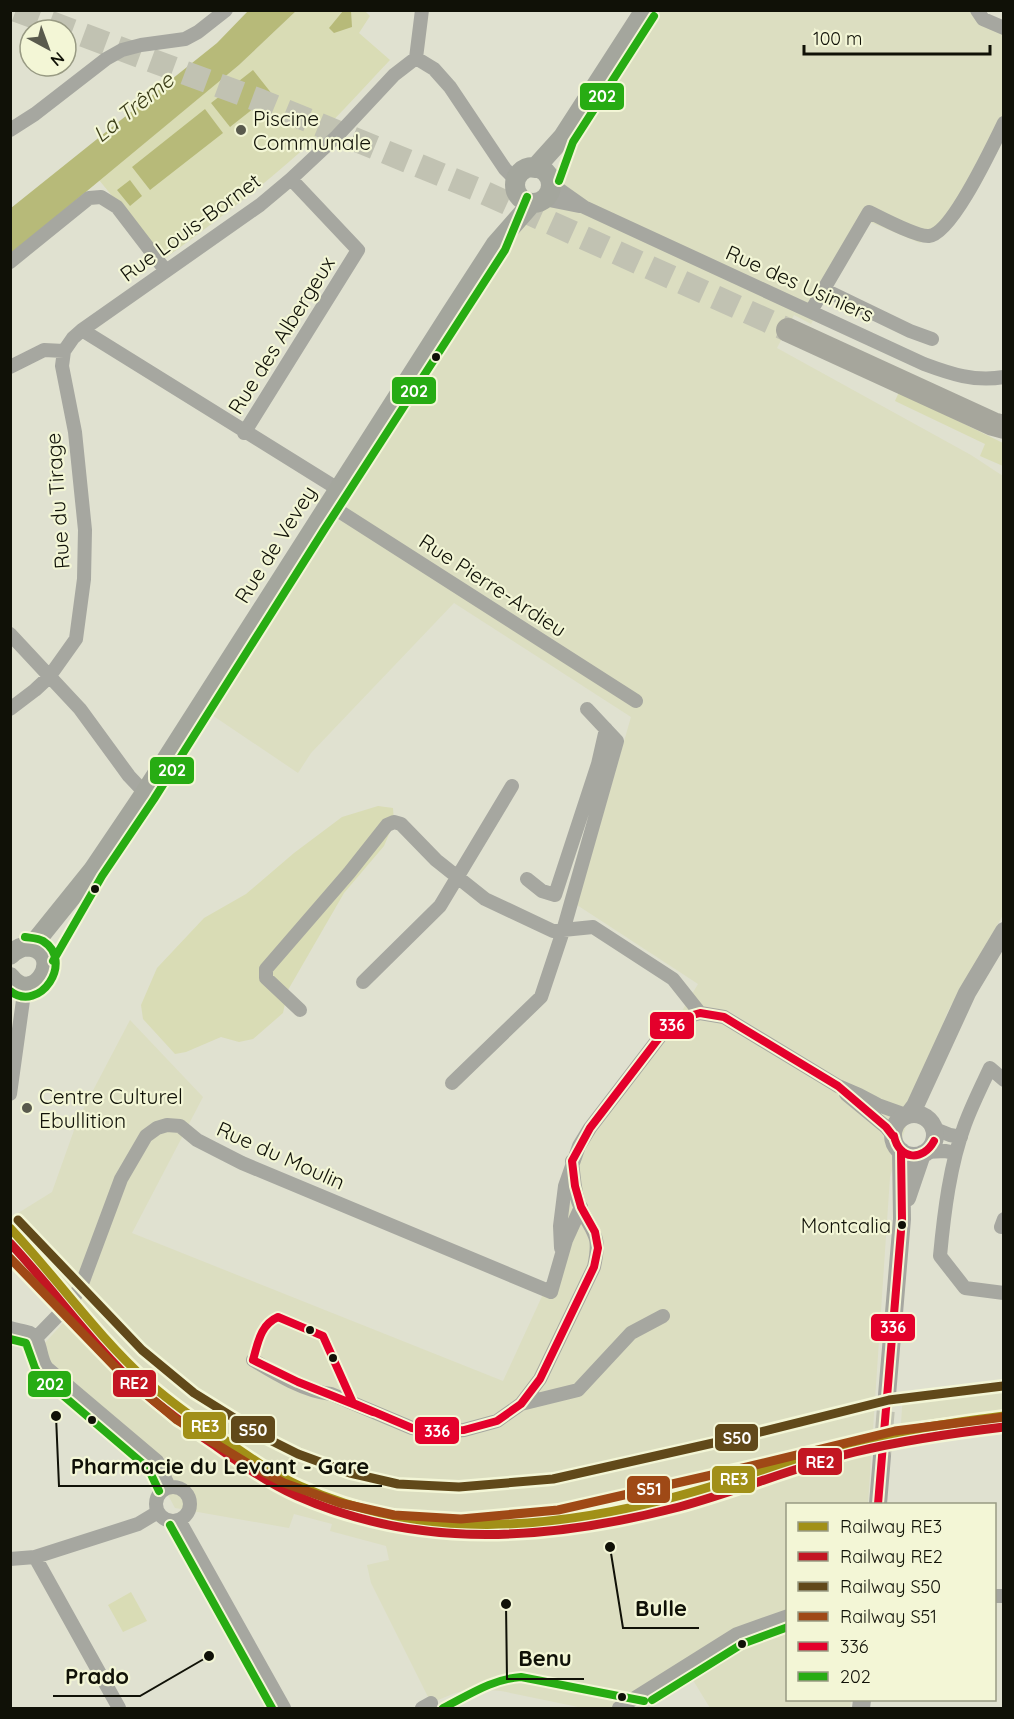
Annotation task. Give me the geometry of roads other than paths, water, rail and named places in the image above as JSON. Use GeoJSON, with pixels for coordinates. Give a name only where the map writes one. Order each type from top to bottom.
{"type":"FeatureCollection","features":[{"type":"Feature","properties":{"kind":"highway"},"geometry":{"type":"LineString","coordinates":[[788,330],[1000,428]]}},
{"type":"Feature","properties":{"kind":"main road","name":"Rue de Vevey"},"geometry":{"type":"LineString","coordinates":[[37,952],[145,794],[333,497],[535,186],[563,137],[645,10]]}},
{"type":"Feature","properties":{"kind":"main road"},"geometry":{"type":"LineString","coordinates":[[10,955],[22,947],[37,952],[46,970],[44,977],[38,983],[18,982]]}},
{"type":"Feature","properties":{"kind":"street"},"geometry":{"type":"LineString","coordinates":[[10,130],[35,114],[106,59],[122,50],[185,39],[226,10]]}},
{"type":"Feature","properties":{"kind":"street"},"geometry":{"type":"LineString","coordinates":[[422,10],[416,58],[434,69],[450,87],[505,169],[535,186]]}},
{"type":"Feature","properties":{"kind":"street"},"geometry":{"type":"LineString","coordinates":[[977,10],[983,19],[1004,28]]}},
{"type":"Feature","properties":{"kind":"street","name":"Rue Louis-Bornet"},"geometry":{"type":"LineString","coordinates":[[64,351],[82,330],[260,205],[336,136],[394,75],[416,58]]}},
{"type":"Feature","properties":{"kind":"street"},"geometry":{"type":"LineString","coordinates":[[811,311],[869,212],[917,234],[929,236],[941,231],[951,220],[972,184],[1004,123]]}},
{"type":"Feature","properties":{"kind":"street","name":"Rue des Albergeux"},"geometry":{"type":"LineString","coordinates":[[244,433],[358,250],[291,179]]}},
{"type":"Feature","properties":{"kind":"street","name":"Rue des Usiniers"},"geometry":{"type":"LineString","coordinates":[[535,186],[945,372],[975,380],[1004,378]]}},
{"type":"Feature","properties":{"kind":"street"},"geometry":{"type":"LineString","coordinates":[[10,261],[89,198],[101,197],[117,207],[166,271]]}},
{"type":"Feature","properties":{"kind":"street"},"geometry":{"type":"LineString","coordinates":[[823,290],[932,339]]}},
{"type":"Feature","properties":{"kind":"street","name":"Rue Pierre-Ardieu"},"geometry":{"type":"LineString","coordinates":[[82,330],[244,433],[333,497],[636,701]]}},
{"type":"Feature","properties":{"kind":"street"},"geometry":{"type":"LineString","coordinates":[[10,367],[44,350],[64,351]]}},
{"type":"Feature","properties":{"kind":"street","name":"Rue du Tirage"},"geometry":{"type":"LineString","coordinates":[[10,709],[49,676],[76,639],[84,579],[85,530],[75,432],[62,366],[64,351]]}},
{"type":"Feature","properties":{"kind":"street"},"geometry":{"type":"LineString","coordinates":[[10,634],[80,709],[145,794]]}},
{"type":"Feature","properties":{"kind":"street"},"geometry":{"type":"LineString","coordinates":[[527,879],[542,891],[555,895],[617,741],[587,709]]}},
{"type":"Feature","properties":{"kind":"street"},"geometry":{"type":"LineString","coordinates":[[452,1083],[542,997],[574,890],[600,779]]}},
{"type":"Feature","properties":{"kind":"street"},"geometry":{"type":"LineString","coordinates":[[363,982],[440,906],[512,786]]}},
{"type":"Feature","properties":{"kind":"street"},"geometry":{"type":"LineString","coordinates":[[300,1010],[266,978],[266,969],[387,825],[394,822],[400,824],[436,860],[486,899],[553,931],[593,927],[673,979],[700,1013]]}},
{"type":"Feature","properties":{"kind":"street"},"geometry":{"type":"LineString","coordinates":[[558,886],[574,890]]}},
{"type":"Feature","properties":{"kind":"street"},"geometry":{"type":"LineString","coordinates":[[887,1395],[902,1219],[896,1123],[915,1106],[967,993],[1004,931]]}},
{"type":"Feature","properties":{"kind":"street"},"geometry":{"type":"LineString","coordinates":[[10,1094],[18,982]]}},
{"type":"Feature","properties":{"kind":"street"},"geometry":{"type":"LineString","coordinates":[[561,1255],[560,1226],[565,1186],[579,1146],[590,1128],[665,1030],[682,1018],[700,1013],[724,1017],[838,1086],[878,1106],[907,1114],[923,1115],[933,1125],[950,1135],[961,1137]]}},
{"type":"Feature","properties":{"kind":"street"},"geometry":{"type":"LineString","coordinates":[[902,1219],[924,1153],[935,1140],[931,1105],[947,1035]]}},
{"type":"Feature","properties":{"kind":"street"},"geometry":{"type":"LineString","coordinates":[[1004,1080],[990,1068],[961,1137],[943,1223],[940,1256],[965,1288],[1004,1293]]}},
{"type":"Feature","properties":{"kind":"street"},"geometry":{"type":"LineString","coordinates":[[838,1086],[886,1127],[897,1143],[911,1155],[945,1151],[957,1153]]}},
{"type":"Feature","properties":{"kind":"street","name":"Rue du Moulin"},"geometry":{"type":"LineString","coordinates":[[36,1338],[75,1296],[122,1179],[138,1147],[146,1136],[157,1128],[167,1125],[180,1126],[197,1140],[242,1163],[551,1292],[558,1273],[561,1255]]}},
{"type":"Feature","properties":{"kind":"street"},"geometry":{"type":"LineString","coordinates":[[331,1394],[323,1385],[286,1369],[254,1360],[320,1393],[331,1394],[412,1428],[443,1432],[464,1430],[498,1421],[521,1404],[540,1379],[594,1267],[598,1248],[595,1232],[580,1207],[572,1161]]}},
{"type":"Feature","properties":{"kind":"street"},"geometry":{"type":"LineString","coordinates":[[561,1255],[580,1207]]}},
{"type":"Feature","properties":{"kind":"street"},"geometry":{"type":"LineString","coordinates":[[521,1404],[578,1390],[631,1333],[663,1317]]}},
{"type":"Feature","properties":{"kind":"street"},"geometry":{"type":"LineString","coordinates":[[10,1328],[30,1333],[36,1338],[43,1364],[157,1461],[169,1487]]}},
{"type":"Feature","properties":{"kind":"street"},"geometry":{"type":"LineString","coordinates":[[878,1503],[882,1456]]}},
{"type":"Feature","properties":{"kind":"street"},"geometry":{"type":"LineString","coordinates":[[169,1487],[180,1488],[189,1496],[188,1513],[179,1520],[169,1521],[158,1512],[156,1507],[157,1497],[169,1487]]}},
{"type":"Feature","properties":{"kind":"street"},"geometry":{"type":"LineString","coordinates":[[10,1559],[35,1557],[138,1524],[158,1512]]}},
{"type":"Feature","properties":{"kind":"street"},"geometry":{"type":"LineString","coordinates":[[179,1520],[284,1708]]}},
{"type":"Feature","properties":{"kind":"street"},"geometry":{"type":"LineString","coordinates":[[35,1557],[119,1708]]}},
{"type":"Feature","properties":{"kind":"street"},"geometry":{"type":"LineString","coordinates":[[619,1708],[737,1634],[786,1617]]}},
{"type":"Feature","properties":{"kind":"tunnel"},"geometry":{"type":"LineString","coordinates":[[16,10],[261,101],[476,189],[788,330]]}},
{"type":"Feature","properties":{"kind":"tunnel"},"geometry":{"type":"LineString","coordinates":[[882,1456],[887,1395]]}},
{"type":"Feature","properties":{"kind":"rail line","name":"S50"},"geometry":{"type":"LineString","coordinates":[[18,1220],[142,1350],[194,1393],[268,1439],[298,1454],[350,1473],[398,1484],[459,1487],[553,1479],[740,1437],[889,1400],[1003,1386]]}},
{"type":"Feature","properties":{"kind":"rail line","name":"RE3"},"geometry":{"type":"LineString","coordinates":[[10,1228],[129,1364],[183,1410],[248,1456],[289,1481],[346,1504],[393,1516],[440,1522],[488,1524],[583,1517],[678,1496],[868,1438],[1004,1416]]}},
{"type":"Feature","properties":{"kind":"rail line","name":"RE2"},"geometry":{"type":"LineString","coordinates":[[10,1243],[122,1372],[177,1419],[286,1491],[344,1514],[391,1526],[439,1532],[486,1534],[534,1533],[582,1527],[679,1507],[855,1452],[929,1437],[1004,1427]]}},
{"type":"Feature","properties":{"kind":"rail line","name":"S51"},"geometry":{"type":"LineString","coordinates":[[10,1258],[120,1372],[177,1420],[284,1483],[340,1503],[394,1515],[461,1519],[558,1510],[895,1431],[1004,1417]]}},
{"type":"Feature","properties":{"kind":"place","name":"Piscine Communale"},"geometry":{"type":"Point","coordinates":[241,130]}},
{"type":"Feature","properties":{"kind":"place","name":"Centre Culturel Ebullition"},"geometry":{"type":"Point","coordinates":[27,1108]}},
{"type":"Feature","properties":{"kind":"place","name":"Montcalia"},"geometry":{"type":"Point","coordinates":[902,1225]}},
{"type":"Feature","properties":{"kind":"place","name":"Pharmacie du Levant - Gare"},"geometry":{"type":"Point","coordinates":[56,1416]}},
{"type":"Feature","properties":{"kind":"place","name":"Bulle"},"geometry":{"type":"Point","coordinates":[610,1547]}},
{"type":"Feature","properties":{"kind":"place","name":"Benu"},"geometry":{"type":"Point","coordinates":[506,1604]}},
{"type":"Feature","properties":{"kind":"place","name":"Prado"},"geometry":{"type":"Point","coordinates":[209,1656]}},
{"type":"Feature","properties":{"kind":"water label","name":"La Trême"},"geometry":{"type":"Point","coordinates":[133,107]}}]}
